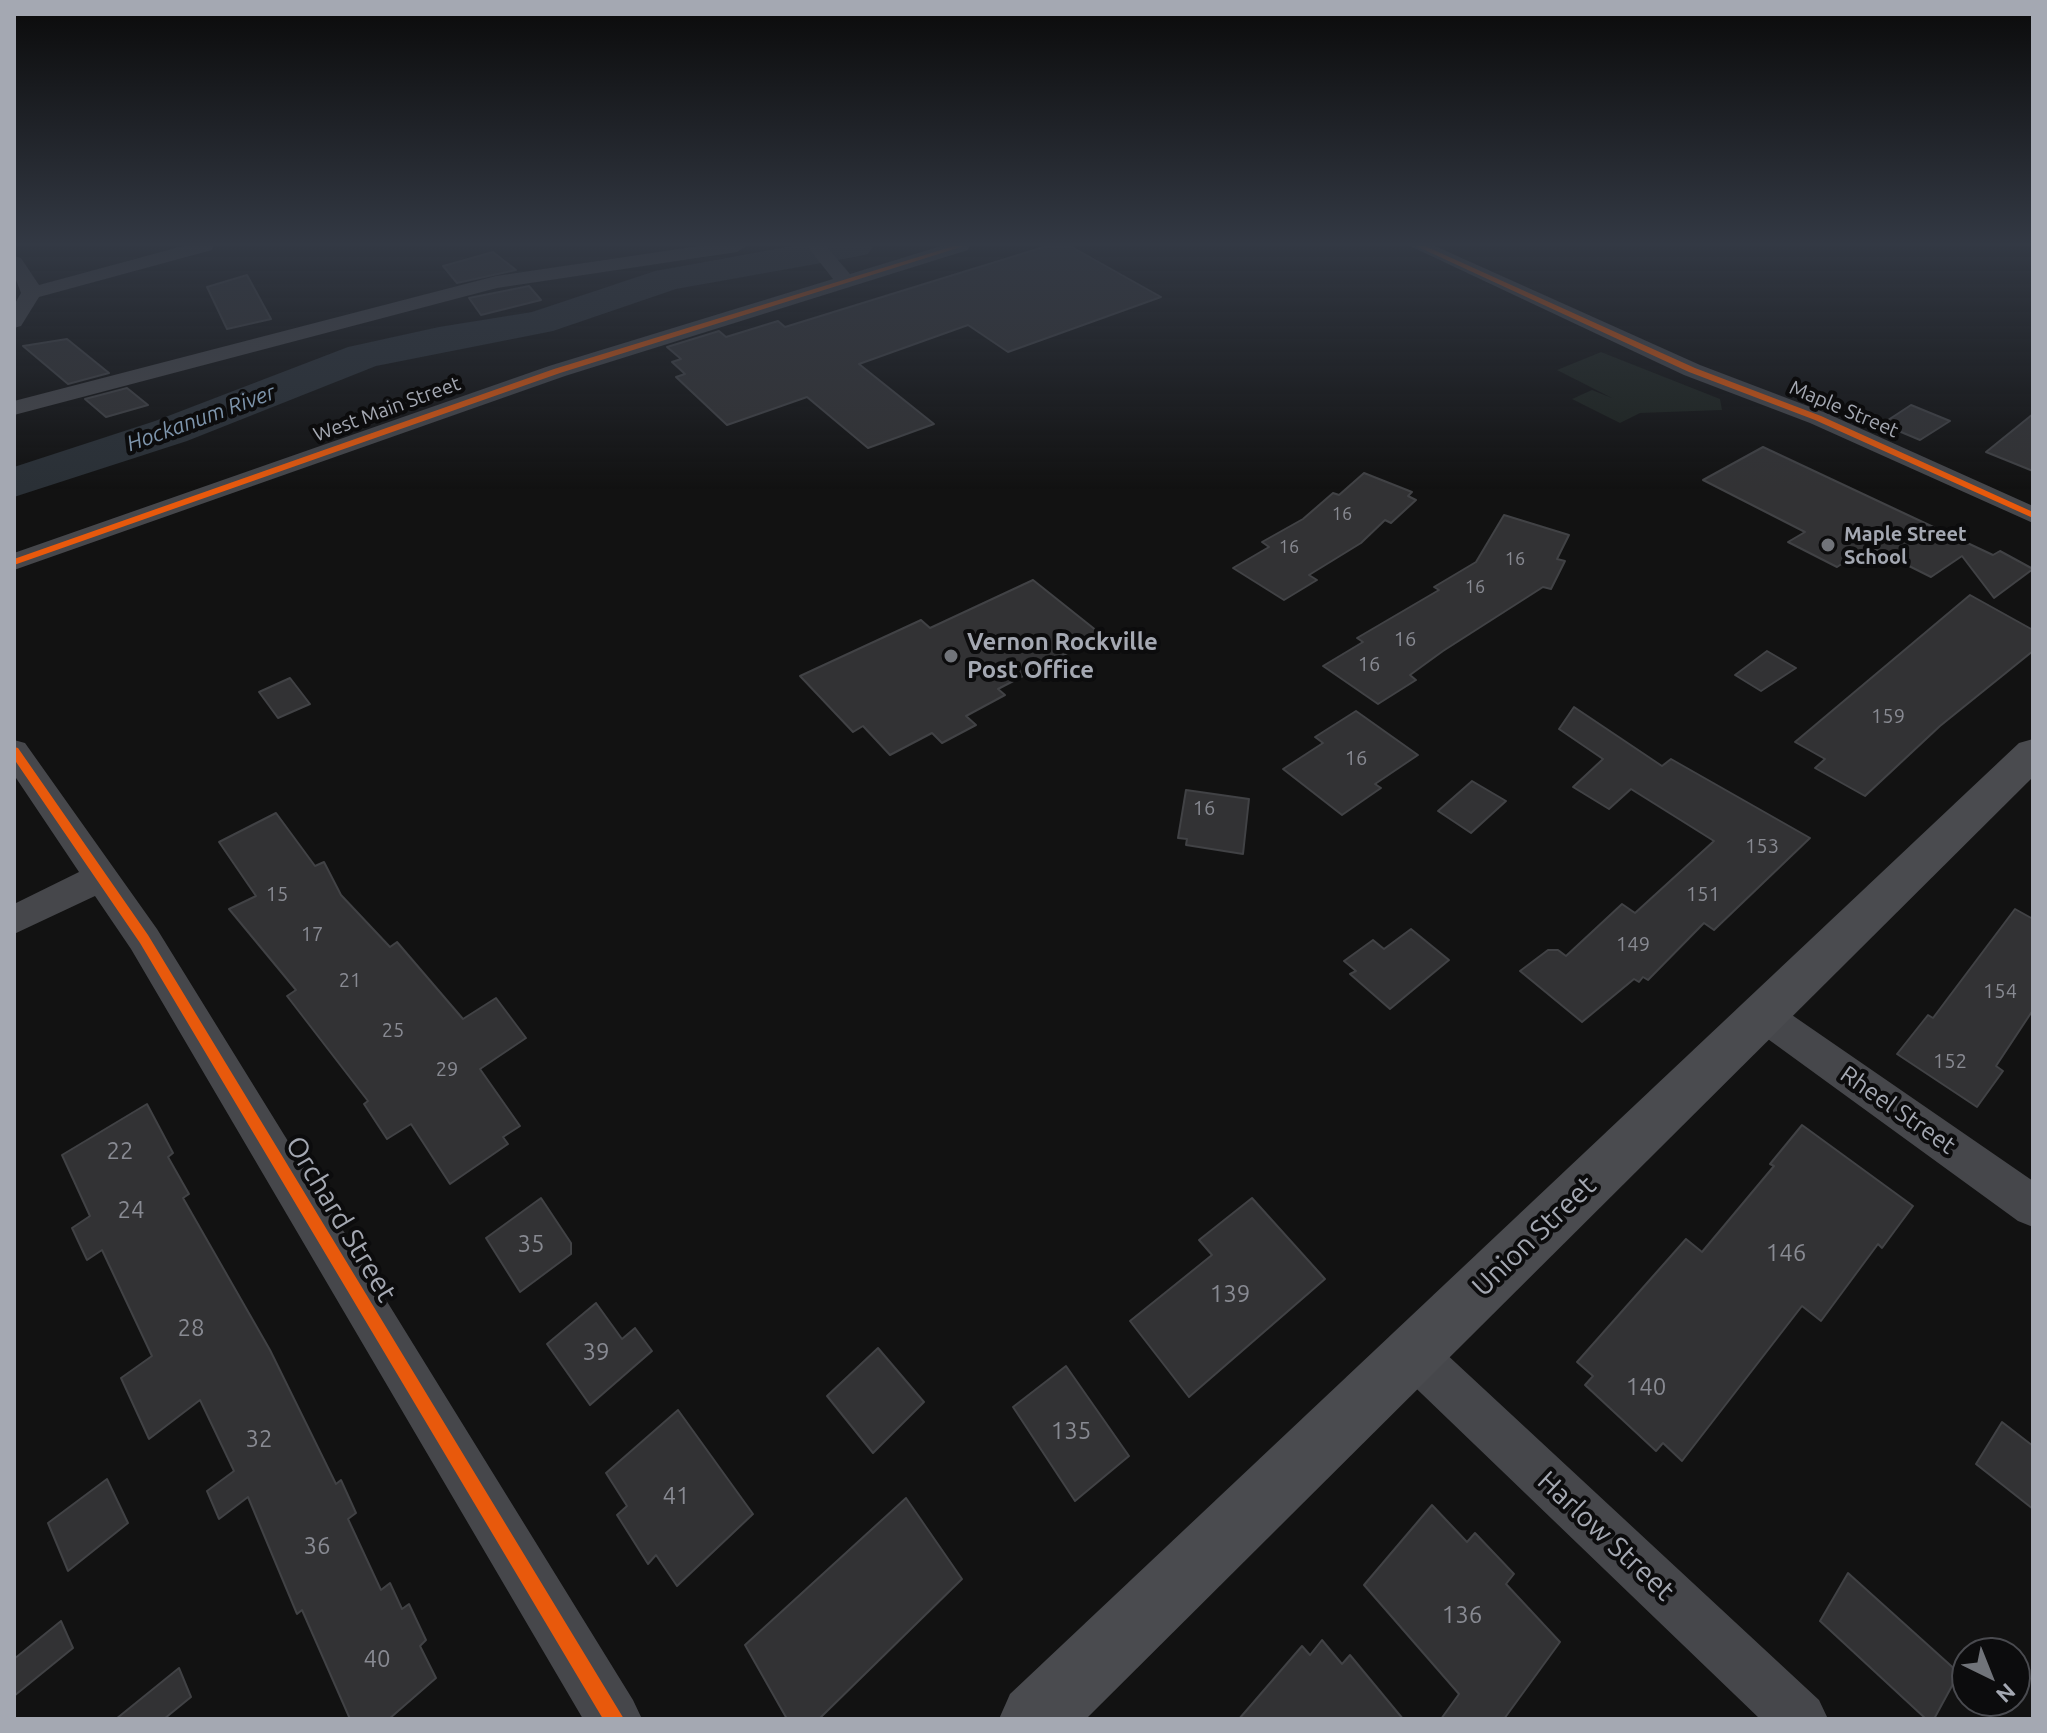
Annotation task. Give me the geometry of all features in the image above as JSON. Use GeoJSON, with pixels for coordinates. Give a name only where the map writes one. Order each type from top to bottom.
{"type":"FeatureCollection","features":[{"type":"Feature","properties":{"kind":"main road","name":"Union Street"},"geometry":{"type":"LineString","coordinates":[[1035,1719],[2033,753]]}},
{"type":"Feature","properties":{"kind":"street"},"geometry":{"type":"LineString","coordinates":[[14,408],[324,327]]}},
{"type":"Feature","properties":{"kind":"street","name":"West Main Street"},"geometry":{"type":"LineString","coordinates":[[14,562],[516,385],[700,327]]}},
{"type":"Feature","properties":{"kind":"street","name":"Maple Street"},"geometry":{"type":"LineString","coordinates":[[1597,327],[1692,370],[1818,418],[2033,515]]}},
{"type":"Feature","properties":{"kind":"street","name":"Orchard Street"},"geometry":{"type":"LineString","coordinates":[[14,751],[144,939],[614,1719]]}},
{"type":"Feature","properties":{"kind":"street"},"geometry":{"type":"LineString","coordinates":[[14,920],[103,876]]}},
{"type":"Feature","properties":{"kind":"street","name":"Rheel Street"},"geometry":{"type":"LineString","coordinates":[[1763,1015],[2033,1206]]}},
{"type":"Feature","properties":{"kind":"street","name":"Harlow Street"},"geometry":{"type":"LineString","coordinates":[[1413,1354],[1800,1719]]}},
{"type":"Feature","properties":{"kind":"shaded area"},"geometry":{"type":"Polygon","coordinates":[[[1601,352],[1720,399],[1722,410],[1640,413],[1620,423],[1572,399],[1592,390],[1612,398],[1557,370],[1601,352]]]}},
{"type":"Feature","properties":{"kind":"building"},"geometry":{"type":"Polygon","coordinates":[[[759,327],[963,327],[859,364],[934,424],[868,448],[807,397],[727,425],[676,377],[685,374],[672,362],[681,359],[667,347],[719,331],[726,337],[759,327]]]}},
{"type":"Feature","properties":{"kind":"building"},"geometry":{"type":"Polygon","coordinates":[[[971,327],[1078,327],[1008,352],[971,327]]]}},
{"type":"Feature","properties":{"kind":"building"},"geometry":{"type":"Polygon","coordinates":[[[67,339],[109,373],[68,384],[23,346],[67,339]]]}},
{"type":"Feature","properties":{"kind":"building"},"geometry":{"type":"Polygon","coordinates":[[[127,388],[148,405],[106,417],[85,399],[127,388]]]}},
{"type":"Feature","properties":{"kind":"building"},"geometry":{"type":"Polygon","coordinates":[[[1911,405],[1950,421],[1920,440],[1882,424],[1911,405]]]}},
{"type":"Feature","properties":{"kind":"building"},"geometry":{"type":"Polygon","coordinates":[[[2033,414],[2033,471],[1986,452],[2033,414]]]}},
{"type":"Feature","properties":{"kind":"building"},"geometry":{"type":"Polygon","coordinates":[[[1763,447],[1993,555],[2000,551],[2033,569],[1994,598],[1962,556],[1931,577],[1869,546],[1837,567],[1788,542],[1805,532],[1703,480],[1763,447]]]}},
{"type":"Feature","properties":{"kind":"building"},"geometry":{"type":"Polygon","coordinates":[[[1364,473],[1412,492],[1408,496],[1416,500],[1391,523],[1385,520],[1361,543],[1309,575],[1317,580],[1284,600],[1233,568],[1269,547],[1262,542],[1303,519],[1333,493],[1339,495],[1364,473]]]}},
{"type":"Feature","properties":{"kind":"building"},"geometry":{"type":"Polygon","coordinates":[[[1504,515],[1569,535],[1557,559],[1565,561],[1551,589],[1543,587],[1443,651],[1410,675],[1416,680],[1378,704],[1323,666],[1363,642],[1357,638],[1439,590],[1434,587],[1476,562],[1504,515]]]}},
{"type":"Feature","properties":{"kind":"building","name":"Vernon Rockville Post Office"},"geometry":{"type":"Polygon","coordinates":[[[1033,580],[1102,635],[998,689],[1005,695],[966,716],[976,725],[942,743],[932,733],[890,755],[863,726],[853,732],[800,676],[921,620],[930,628],[1033,580]]]}},
{"type":"Feature","properties":{"kind":"building"},"geometry":{"type":"Polygon","coordinates":[[[1970,595],[2033,630],[2033,651],[1940,726],[1865,796],[1815,768],[1825,759],[1795,742],[1970,595]]]}},
{"type":"Feature","properties":{"kind":"building"},"geometry":{"type":"Polygon","coordinates":[[[1767,651],[1796,668],[1761,691],[1735,675],[1767,651]]]}},
{"type":"Feature","properties":{"kind":"building"},"geometry":{"type":"Polygon","coordinates":[[[290,678],[310,704],[278,718],[259,692],[290,678]]]}},
{"type":"Feature","properties":{"kind":"building"},"geometry":{"type":"Polygon","coordinates":[[[1574,707],[1662,766],[1671,759],[1810,838],[1714,930],[1704,923],[1648,980],[1643,977],[1639,982],[1634,979],[1582,1022],[1520,971],[1548,950],[1558,950],[1566,956],[1622,904],[1635,913],[1714,841],[1631,789],[1609,809],[1573,787],[1603,759],[1559,729],[1574,707]]]}},
{"type":"Feature","properties":{"kind":"building"},"geometry":{"type":"Polygon","coordinates":[[[1356,711],[1418,755],[1375,784],[1381,788],[1342,815],[1283,769],[1323,743],[1315,737],[1356,711]]]}},
{"type":"Feature","properties":{"kind":"building"},"geometry":{"type":"Polygon","coordinates":[[[1472,781],[1506,801],[1471,833],[1438,811],[1472,781]]]}},
{"type":"Feature","properties":{"kind":"building"},"geometry":{"type":"Polygon","coordinates":[[[1186,790],[1249,799],[1243,854],[1186,845],[1187,839],[1178,838],[1186,790]]]}},
{"type":"Feature","properties":{"kind":"building"},"geometry":{"type":"Polygon","coordinates":[[[276,813],[315,866],[324,862],[341,895],[390,947],[397,942],[463,1019],[496,998],[526,1038],[480,1069],[520,1126],[503,1137],[508,1144],[450,1184],[411,1124],[387,1139],[364,1104],[368,1101],[287,996],[296,990],[229,909],[256,896],[219,842],[276,813]]]}},
{"type":"Feature","properties":{"kind":"building"},"geometry":{"type":"Polygon","coordinates":[[[2015,909],[2033,919],[2033,1010],[1996,1066],[2003,1071],[1977,1107],[1897,1054],[1928,1015],[1933,1018],[2015,909]]]}},
{"type":"Feature","properties":{"kind":"building"},"geometry":{"type":"Polygon","coordinates":[[[1411,929],[1449,960],[1390,1009],[1350,974],[1356,971],[1344,961],[1373,940],[1384,949],[1411,929]]]}},
{"type":"Feature","properties":{"kind":"building"},"geometry":{"type":"Polygon","coordinates":[[[147,1104],[173,1153],[168,1157],[189,1194],[183,1198],[270,1350],[336,1484],[341,1480],[356,1513],[348,1519],[381,1590],[390,1583],[402,1609],[409,1604],[426,1640],[420,1646],[436,1678],[389,1719],[350,1719],[302,1610],[297,1614],[248,1497],[219,1519],[207,1491],[234,1471],[200,1400],[149,1439],[121,1378],[152,1356],[102,1250],[87,1260],[72,1228],[90,1216],[62,1155],[147,1104]]]}},
{"type":"Feature","properties":{"kind":"building"},"geometry":{"type":"Polygon","coordinates":[[[1802,1125],[1913,1206],[1882,1248],[1878,1244],[1821,1321],[1802,1306],[1682,1461],[1663,1443],[1656,1451],[1585,1385],[1593,1376],[1577,1362],[1686,1239],[1702,1252],[1774,1166],[1770,1164],[1802,1125]]]}},
{"type":"Feature","properties":{"kind":"building"},"geometry":{"type":"Polygon","coordinates":[[[541,1198],[571,1243],[571,1254],[520,1292],[486,1238],[541,1198]]]}},
{"type":"Feature","properties":{"kind":"building"},"geometry":{"type":"Polygon","coordinates":[[[1252,1198],[1325,1279],[1189,1397],[1130,1321],[1212,1255],[1199,1240],[1252,1198]]]}},
{"type":"Feature","properties":{"kind":"building"},"geometry":{"type":"Polygon","coordinates":[[[596,1303],[622,1339],[635,1328],[652,1351],[590,1405],[547,1344],[596,1303]]]}},
{"type":"Feature","properties":{"kind":"building"},"geometry":{"type":"Polygon","coordinates":[[[878,1348],[924,1402],[873,1453],[827,1396],[878,1348]]]}},
{"type":"Feature","properties":{"kind":"building"},"geometry":{"type":"Polygon","coordinates":[[[1066,1366],[1129,1456],[1075,1501],[1013,1407],[1066,1366]]]}},
{"type":"Feature","properties":{"kind":"building"},"geometry":{"type":"Polygon","coordinates":[[[678,1410],[753,1514],[677,1586],[656,1555],[648,1564],[617,1515],[627,1506],[606,1473],[678,1410]]]}},
{"type":"Feature","properties":{"kind":"building"},"geometry":{"type":"Polygon","coordinates":[[[2002,1422],[2033,1446],[2033,1509],[1976,1464],[2002,1422]]]}},
{"type":"Feature","properties":{"kind":"building"},"geometry":{"type":"Polygon","coordinates":[[[107,1479],[128,1523],[68,1571],[48,1523],[107,1479]]]}},
{"type":"Feature","properties":{"kind":"building"},"geometry":{"type":"Polygon","coordinates":[[[906,1498],[962,1579],[819,1719],[787,1719],[745,1645],[906,1498]]]}},
{"type":"Feature","properties":{"kind":"building"},"geometry":{"type":"Polygon","coordinates":[[[1432,1505],[1467,1542],[1475,1533],[1514,1574],[1506,1584],[1560,1642],[1504,1719],[1441,1719],[1459,1694],[1364,1585],[1432,1505]]]}},
{"type":"Feature","properties":{"kind":"building"},"geometry":{"type":"Polygon","coordinates":[[[1848,1573],[1951,1666],[1951,1688],[1934,1719],[1926,1719],[1820,1621],[1848,1573]]]}},
{"type":"Feature","properties":{"kind":"building"},"geometry":{"type":"Polygon","coordinates":[[[61,1621],[73,1648],[14,1696],[14,1659],[61,1621]]]}},
{"type":"Feature","properties":{"kind":"building"},"geometry":{"type":"Polygon","coordinates":[[[1322,1640],[1342,1664],[1350,1655],[1403,1719],[1239,1719],[1302,1646],[1310,1655],[1322,1640]]]}},
{"type":"Feature","properties":{"kind":"building"},"geometry":{"type":"Polygon","coordinates":[[[179,1668],[191,1697],[164,1719],[116,1719],[179,1668]]]}},
{"type":"Feature","properties":{"kind":"waterway","name":"Hockanum River"},"geometry":{"type":"LineString","coordinates":[[14,483],[171,431],[363,356],[515,327]]}},
{"type":"Feature","properties":{"kind":"cycle path"},"geometry":{"type":"LineString","coordinates":[[14,562],[557,371],[700,327]]}},
{"type":"Feature","properties":{"kind":"cycle path"},"geometry":{"type":"LineString","coordinates":[[1597,327],[1692,370],[1818,418],[2033,515]]}},
{"type":"Feature","properties":{"kind":"cycle path"},"geometry":{"type":"LineString","coordinates":[[14,751],[144,939],[614,1719]]}},
{"type":"Feature","properties":{"kind":"place","name":"Maple Street School"},"geometry":{"type":"Point","coordinates":[1828,545]}},
{"type":"Feature","properties":{"kind":"place","name":"Vernon Rockville Post Office"},"geometry":{"type":"Point","coordinates":[951,656]}}]}
